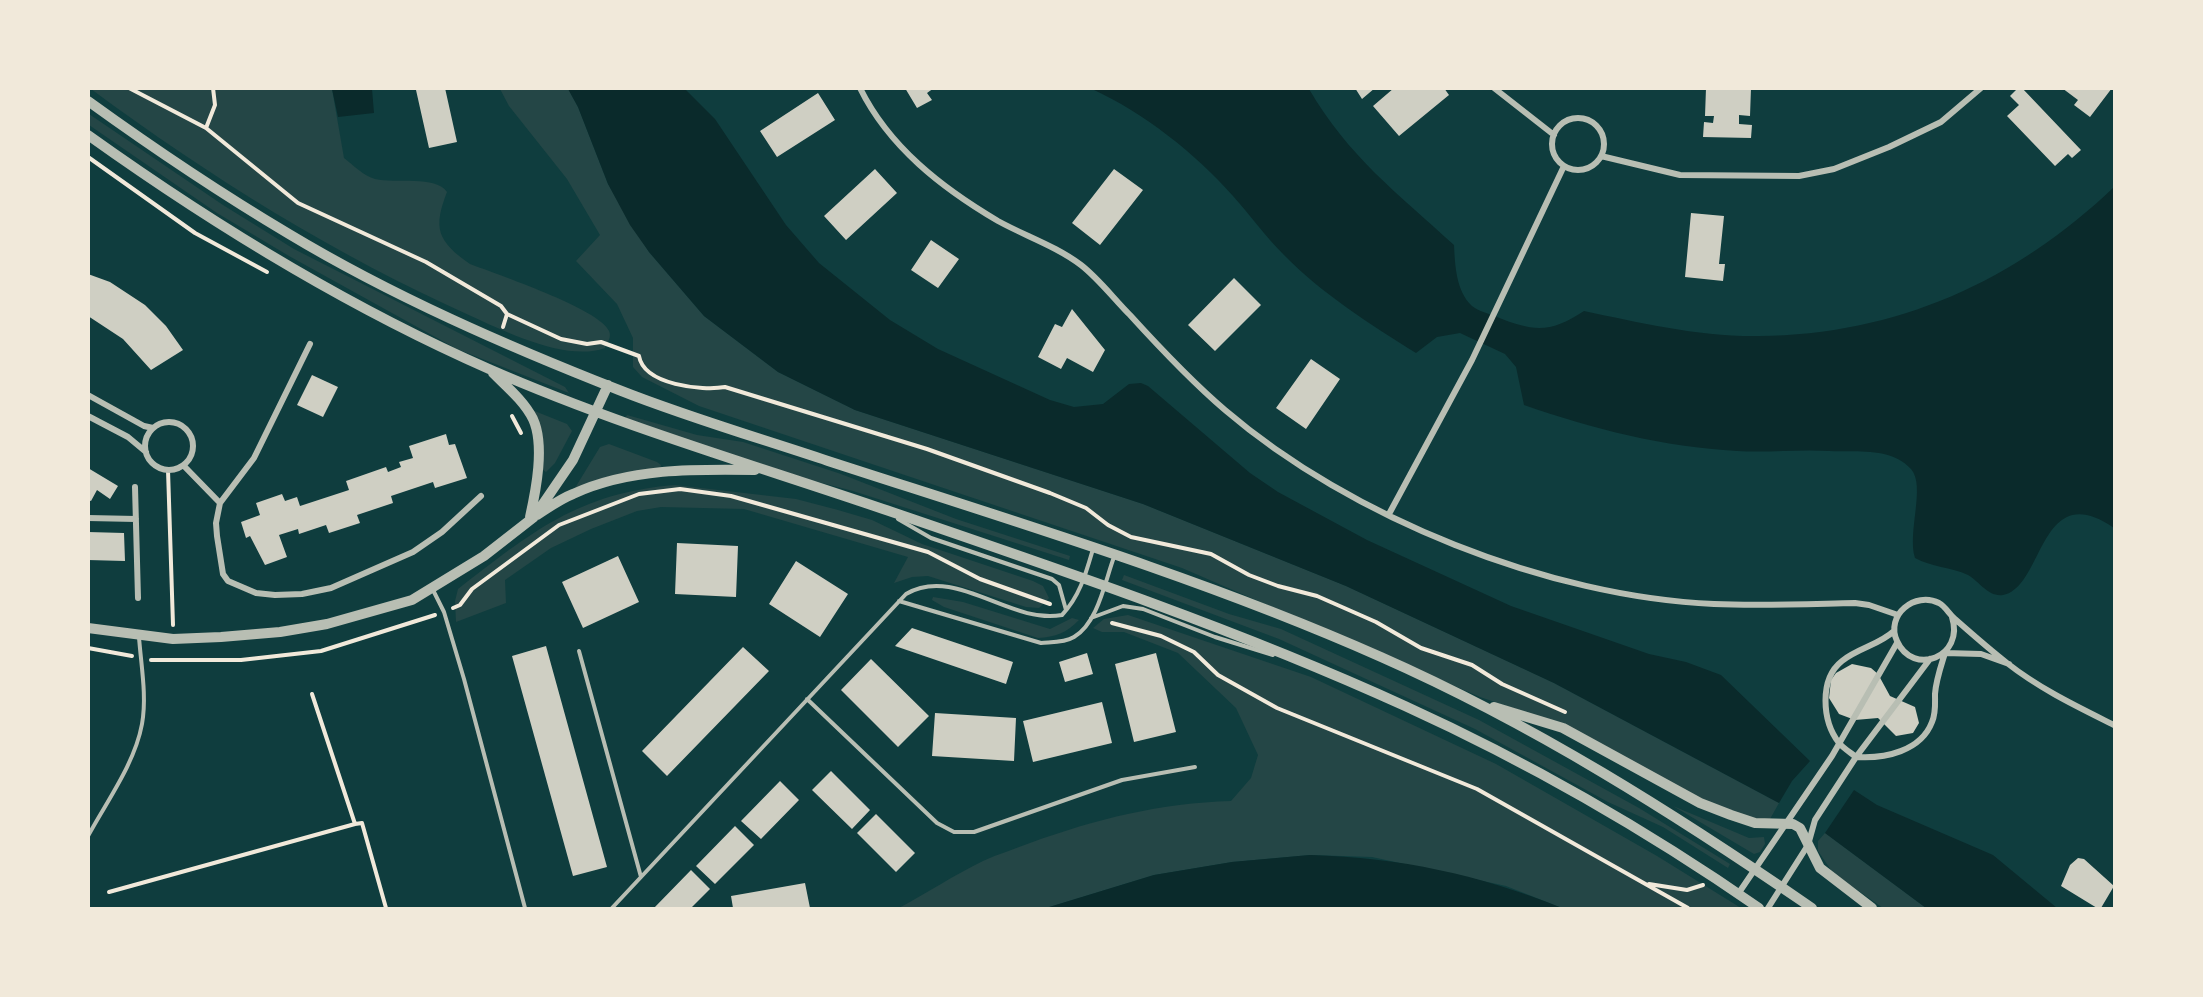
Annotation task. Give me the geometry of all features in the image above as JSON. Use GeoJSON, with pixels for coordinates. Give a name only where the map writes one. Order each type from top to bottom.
{"type":"FeatureCollection","features":[{"type":"Feature","properties":{"kind":"street"},"geometry":{"type":"LineString","coordinates":[[860,88],[890,135],[949,190],[999,221],[1080,265],[1176,364],[1241,423],[1283,456],[1425,533],[1479,555],[1566,583],[1712,604],[1855,603],[1869,605],[1898,615]]}},
{"type":"Feature","properties":{"kind":"street"},"geometry":{"type":"LineString","coordinates":[[1494,88],[1554,135]]}},
{"type":"Feature","properties":{"kind":"street"},"geometry":{"type":"LineString","coordinates":[[1601,156],[1680,175],[1798,176],[1834,169],[1889,147],[1941,122],[1981,88]]}},
{"type":"Feature","properties":{"kind":"street"},"geometry":{"type":"LineString","coordinates":[[88,101],[186,170],[291,236],[386,287],[500,339],[608,385],[1219,592],[1369,652],[1471,699],[1594,767],[1782,887],[1812,909]]}},
{"type":"Feature","properties":{"kind":"street"},"geometry":{"type":"LineString","coordinates":[[1573,119],[1590,121],[1602,132],[1604,140],[1601,156],[1589,168],[1581,170],[1564,166],[1554,152],[1554,135],[1565,122],[1573,119]]}},
{"type":"Feature","properties":{"kind":"street"},"geometry":{"type":"LineString","coordinates":[[88,135],[196,210],[297,270],[388,319],[488,368],[596,412],[877,507],[1190,617],[1407,707],[1514,759],[1704,871],[1759,909]]}},
{"type":"Feature","properties":{"kind":"street"},"geometry":{"type":"LineString","coordinates":[[1389,514],[1472,360],[1564,166]]}},
{"type":"Feature","properties":{"kind":"street"},"geometry":{"type":"LineString","coordinates":[[310,344],[254,458],[220,503],[216,523],[223,574],[236,586],[275,595],[302,594],[331,588],[393,561],[442,532],[481,496]]}},
{"type":"Feature","properties":{"kind":"street"},"geometry":{"type":"LineString","coordinates":[[488,368],[517,396],[534,420],[539,459],[531,519]]}},
{"type":"Feature","properties":{"kind":"street"},"geometry":{"type":"LineString","coordinates":[[531,519],[573,460],[608,385]]}},
{"type":"Feature","properties":{"kind":"street"},"geometry":{"type":"LineString","coordinates":[[88,395],[144,426],[153,428]]}},
{"type":"Feature","properties":{"kind":"street"},"geometry":{"type":"LineString","coordinates":[[88,416],[128,437],[146,452],[154,465],[168,470],[184,465],[189,460],[193,445],[188,431],[175,423],[167,422],[153,428],[146,439],[146,452]]}},
{"type":"Feature","properties":{"kind":"street"},"geometry":{"type":"LineString","coordinates":[[184,465],[220,503]]}},
{"type":"Feature","properties":{"kind":"street"},"geometry":{"type":"LineString","coordinates":[[88,628],[170,638],[280,632],[327,624],[373,613],[433,590],[484,556],[531,519],[572,494],[610,481],[688,469],[765,470]]}},
{"type":"Feature","properties":{"kind":"street"},"geometry":{"type":"LineString","coordinates":[[135,486],[138,598]]}},
{"type":"Feature","properties":{"kind":"street"},"geometry":{"type":"LineString","coordinates":[[88,518],[136,519]]}},
{"type":"Feature","properties":{"kind":"street"},"geometry":{"type":"LineString","coordinates":[[1930,659],[1911,657],[1897,643],[1894,631],[1898,615],[1912,602],[1921,600],[1939,603],[1952,617],[2009,664],[2068,703],[2115,725]]}},
{"type":"Feature","properties":{"kind":"street"},"geometry":{"type":"LineString","coordinates":[[1894,631],[1870,648],[1840,662],[1832,673],[1826,690],[1826,709],[1839,744],[1856,758],[1891,754],[1910,748],[1928,732],[1933,720],[1937,678],[1944,652],[1955,632],[1952,617]]}},
{"type":"Feature","properties":{"kind":"street"},"geometry":{"type":"LineString","coordinates":[[1738,894],[1832,756],[1897,643]]}},
{"type":"Feature","properties":{"kind":"street"},"geometry":{"type":"LineString","coordinates":[[1768,909],[1808,845],[1815,820],[1856,758],[1930,659],[1944,652],[1981,654],[2009,664]]}},
{"type":"Feature","properties":{"kind":"street"},"geometry":{"type":"LineString","coordinates":[[1471,699],[1563,728],[1700,802],[1731,816],[1755,823],[1786,824],[1800,828],[1828,876],[1872,909]]}},
{"type":"Feature","properties":{"kind":"lane"},"geometry":{"type":"LineString","coordinates":[[877,507],[931,538],[1052,579],[1059,585],[1066,610]]}},
{"type":"Feature","properties":{"kind":"lane"},"geometry":{"type":"LineString","coordinates":[[612,909],[899,601],[917,588],[948,587],[1038,615],[1052,617],[1062,615],[1072,605],[1084,579],[1093,549]]}},
{"type":"Feature","properties":{"kind":"lane"},"geometry":{"type":"LineString","coordinates":[[899,601],[1041,642],[1057,642],[1073,637],[1090,619],[1114,556]]}},
{"type":"Feature","properties":{"kind":"lane"},"geometry":{"type":"LineString","coordinates":[[433,590],[444,612],[525,909]]}},
{"type":"Feature","properties":{"kind":"lane"},"geometry":{"type":"LineString","coordinates":[[1090,619],[1123,606],[1143,609],[1215,637],[1313,667]]}},
{"type":"Feature","properties":{"kind":"lane"},"geometry":{"type":"LineString","coordinates":[[88,836],[134,752],[142,725],[144,701],[138,635]]}},
{"type":"Feature","properties":{"kind":"lane"},"geometry":{"type":"LineString","coordinates":[[579,651],[641,878]]}},
{"type":"Feature","properties":{"kind":"lane"},"geometry":{"type":"LineString","coordinates":[[807,699],[937,823],[954,832],[974,832],[1122,780],[1195,767]]}},
{"type":"Feature","properties":{"kind":"path"},"geometry":{"type":"LineString","coordinates":[[129,88],[206,128],[298,203],[426,262],[501,306],[507,314],[561,339],[586,344],[601,342],[639,356],[645,371],[673,384],[710,389],[725,387],[927,449],[1070,500],[1131,537],[1211,554],[1249,575],[1278,586],[1317,596],[1376,622],[1421,648],[1472,665],[1502,684],[1554,706],[1575,718]]}},
{"type":"Feature","properties":{"kind":"path"},"geometry":{"type":"LineString","coordinates":[[206,128],[214,105],[213,88]]}},
{"type":"Feature","properties":{"kind":"path"},"geometry":{"type":"LineString","coordinates":[[500,339],[507,314]]}},
{"type":"Feature","properties":{"kind":"path"},"geometry":{"type":"LineString","coordinates":[[164,661],[173,626],[168,470]]}},
{"type":"Feature","properties":{"kind":"path"},"geometry":{"type":"LineString","coordinates":[[88,648],[164,661],[241,660],[321,651],[460,605],[472,590],[559,525],[639,494],[680,489],[731,496],[928,552],[980,579],[1066,610]]}},
{"type":"Feature","properties":{"kind":"path"},"geometry":{"type":"LineString","coordinates":[[1090,619],[1124,624],[1161,636],[1194,652],[1218,675],[1277,708],[1477,789],[1688,909]]}},
{"type":"Feature","properties":{"kind":"path"},"geometry":{"type":"LineString","coordinates":[[312,694],[355,824]]}},
{"type":"Feature","properties":{"kind":"path"},"geometry":{"type":"LineString","coordinates":[[109,892],[362,822],[386,909]]}},
{"type":"Feature","properties":{"kind":"shaded area"},"geometry":{"type":"Polygon","coordinates":[[[568,88],[578,107],[608,184],[649,252],[704,316],[778,372],[855,410],[1143,504],[1346,586],[1554,683],[1779,803],[1770,819],[1758,819],[1732,812],[1680,789],[1552,721],[1480,697],[1182,568],[699,406],[642,377],[633,367],[633,338],[617,304],[576,261],[600,235],[567,179],[509,106],[500,89],[568,88]]]}},
{"type":"Feature","properties":{"kind":"shaded area"},"geometry":{"type":"Polygon","coordinates":[[[91,89],[332,89],[344,158],[371,178],[425,182],[442,187],[447,192],[439,225],[445,241],[459,256],[470,264],[546,293],[587,313],[602,322],[610,333],[610,338],[605,348],[590,351],[555,348],[501,330],[421,292],[322,241],[275,213],[181,153],[91,89]]]}},
{"type":"Feature","properties":{"kind":"shaded area"},"geometry":{"type":"Polygon","coordinates":[[[332,89],[372,89],[374,113],[338,117],[332,89]]]}},
{"type":"Feature","properties":{"kind":"shaded area"},"geometry":{"type":"Polygon","coordinates":[[[568,89],[685,89],[715,119],[786,225],[819,263],[890,320],[938,349],[1050,400],[1074,407],[1103,404],[1129,384],[1141,383],[1148,386],[1250,473],[1278,492],[1367,540],[1511,606],[1649,654],[1686,662],[1721,675],[1810,761],[1792,781],[1779,803],[1554,683],[1346,586],[1143,504],[855,410],[778,372],[704,316],[649,252],[630,225],[608,184],[578,107],[568,89]]]}},
{"type":"Feature","properties":{"kind":"shaded area"},"geometry":{"type":"Polygon","coordinates":[[[1092,89],[1309,89],[1324,113],[1357,154],[1454,245],[1460,285],[1472,306],[1510,322],[1542,328],[1562,323],[1584,311],[1671,328],[1737,336],[1810,333],[1858,326],[1906,313],[1951,296],[1995,275],[2036,250],[2114,187],[2114,528],[2089,516],[2071,516],[2057,525],[2046,539],[2027,574],[2016,588],[2003,595],[1993,594],[1968,575],[1915,558],[1913,536],[1917,486],[1911,469],[1894,457],[1861,451],[1749,451],[1683,446],[1629,436],[1524,405],[1516,367],[1505,354],[1460,333],[1437,337],[1416,353],[1347,308],[1298,269],[1218,180],[1168,135],[1131,110],[1092,89]]]}},
{"type":"Feature","properties":{"kind":"shaded area"},"geometry":{"type":"Polygon","coordinates":[[[89,114],[223,205],[294,249],[565,387],[569,393],[457,349],[289,256],[217,213],[89,125],[89,114]]]}},
{"type":"Feature","properties":{"kind":"shaded area"},"geometry":{"type":"Polygon","coordinates":[[[532,410],[567,424],[572,431],[555,463],[546,472],[543,470],[532,410]]]}},
{"type":"Feature","properties":{"kind":"shaded area"},"geometry":{"type":"Polygon","coordinates":[[[627,415],[697,435],[743,442],[841,474],[956,519],[1070,556],[1069,560],[853,491],[775,471],[625,419],[627,415]]]}},
{"type":"Feature","properties":{"kind":"shaded area"},"geometry":{"type":"Polygon","coordinates":[[[609,444],[657,462],[661,465],[660,469],[575,488],[600,447],[609,444]]]}},
{"type":"Feature","properties":{"kind":"shaded area"},"geometry":{"type":"Polygon","coordinates":[[[675,485],[796,499],[872,520],[922,544],[1033,581],[1043,586],[1049,598],[1039,608],[1026,607],[928,576],[912,577],[894,583],[908,557],[744,509],[661,507],[637,511],[551,548],[505,580],[506,603],[456,622],[455,601],[458,589],[534,533],[583,506],[641,489],[675,485]]]}},
{"type":"Feature","properties":{"kind":"shaded area"},"geometry":{"type":"Polygon","coordinates":[[[1124,575],[1229,614],[1281,629],[1479,720],[1639,808],[1730,864],[1728,868],[1663,827],[1608,802],[1475,729],[1279,639],[1122,580],[1124,575]]]}},
{"type":"Feature","properties":{"kind":"shaded area"},"geometry":{"type":"Polygon","coordinates":[[[933,597],[963,602],[1050,629],[1072,618],[1079,620],[1060,634],[1038,638],[944,607],[932,600],[933,597]]]}},
{"type":"Feature","properties":{"kind":"shaded area"},"geometry":{"type":"Polygon","coordinates":[[[1128,615],[1311,677],[1496,764],[1657,856],[1741,908],[1562,908],[1506,886],[1372,857],[1310,855],[1232,862],[1154,875],[1046,908],[899,908],[972,866],[1055,834],[1154,809],[1231,801],[1251,778],[1258,755],[1236,708],[1178,653],[1124,632],[1102,632],[1093,628],[1104,619],[1128,615]]]}},
{"type":"Feature","properties":{"kind":"shaded area"},"geometry":{"type":"Polygon","coordinates":[[[1854,790],[1877,805],[1993,855],[2057,908],[1926,908],[1825,833],[1854,790]]]}},
{"type":"Feature","properties":{"kind":"shaded area"},"geometry":{"type":"Polygon","coordinates":[[[1673,806],[1749,838],[1764,837],[1765,844],[1760,852],[1754,854],[1673,806]]]}},
{"type":"Feature","properties":{"kind":"shaded area"},"geometry":{"type":"Polygon","coordinates":[[[1825,833],[1926,908],[1883,908],[1833,873],[1818,851],[1818,841],[1825,833]]]}},
{"type":"Feature","properties":{"kind":"shaded area"},"geometry":{"type":"Polygon","coordinates":[[[1310,855],[1376,860],[1439,870],[1500,886],[1562,908],[1046,908],[1154,875],[1232,862],[1310,855]]]}},
{"type":"Feature","properties":{"kind":"building"},"geometry":{"type":"Polygon","coordinates":[[[445,88],[457,142],[429,148],[416,90],[445,88]]]}},
{"type":"Feature","properties":{"kind":"building"},"geometry":{"type":"Polygon","coordinates":[[[905,88],[934,88],[927,93],[932,100],[917,108],[905,88]]]}},
{"type":"Feature","properties":{"kind":"building"},"geometry":{"type":"Polygon","coordinates":[[[1355,88],[1375,88],[1362,99],[1355,88]]]}},
{"type":"Feature","properties":{"kind":"building"},"geometry":{"type":"Polygon","coordinates":[[[1394,88],[1444,88],[1449,95],[1399,136],[1373,106],[1394,88]]]}},
{"type":"Feature","properties":{"kind":"building"},"geometry":{"type":"Polygon","coordinates":[[[1706,88],[1751,88],[1750,116],[1739,115],[1739,124],[1752,125],[1751,138],[1703,137],[1704,122],[1713,123],[1714,116],[1705,116],[1706,88]]]}},
{"type":"Feature","properties":{"kind":"building"},"geometry":{"type":"Polygon","coordinates":[[[2018,88],[2022,88],[2081,150],[2072,158],[2068,154],[2055,166],[2007,116],[2019,105],[2010,96],[2018,88]]]}},
{"type":"Feature","properties":{"kind":"building"},"geometry":{"type":"Polygon","coordinates":[[[2062,88],[2112,88],[2090,117],[2074,105],[2078,100],[2062,88]]]}},
{"type":"Feature","properties":{"kind":"building"},"geometry":{"type":"Polygon","coordinates":[[[818,93],[835,120],[777,157],[760,131],[818,93]]]}},
{"type":"Feature","properties":{"kind":"building"},"geometry":{"type":"Polygon","coordinates":[[[875,169],[897,193],[846,240],[824,216],[875,169]]]}},
{"type":"Feature","properties":{"kind":"building"},"geometry":{"type":"Polygon","coordinates":[[[1114,169],[1143,190],[1100,245],[1072,223],[1114,169]]]}},
{"type":"Feature","properties":{"kind":"building"},"geometry":{"type":"Polygon","coordinates":[[[1691,213],[1724,216],[1719,264],[1725,264],[1723,281],[1685,277],[1691,213]]]}},
{"type":"Feature","properties":{"kind":"building"},"geometry":{"type":"Polygon","coordinates":[[[931,240],[959,259],[938,288],[911,270],[931,240]]]}},
{"type":"Feature","properties":{"kind":"building"},"geometry":{"type":"Polygon","coordinates":[[[88,274],[110,282],[145,305],[166,326],[183,350],[151,370],[123,339],[88,316],[88,274]]]}},
{"type":"Feature","properties":{"kind":"building"},"geometry":{"type":"Polygon","coordinates":[[[1234,278],[1261,305],[1215,351],[1188,325],[1234,278]]]}},
{"type":"Feature","properties":{"kind":"building"},"geometry":{"type":"Polygon","coordinates":[[[1072,309],[1105,350],[1093,372],[1067,358],[1061,369],[1038,357],[1055,324],[1062,327],[1072,309]]]}},
{"type":"Feature","properties":{"kind":"building"},"geometry":{"type":"Polygon","coordinates":[[[1311,359],[1340,379],[1306,429],[1276,408],[1311,359]]]}},
{"type":"Feature","properties":{"kind":"building"},"geometry":{"type":"Polygon","coordinates":[[[312,375],[338,387],[323,417],[297,405],[312,375]]]}},
{"type":"Feature","properties":{"kind":"building"},"geometry":{"type":"Polygon","coordinates":[[[446,434],[449,445],[455,444],[467,478],[435,488],[433,482],[391,496],[393,503],[357,515],[360,523],[329,533],[326,525],[299,534],[298,529],[279,535],[287,557],[265,565],[250,536],[246,538],[241,522],[260,515],[256,503],[282,494],[285,501],[297,497],[300,506],[349,490],[346,481],[386,467],[388,472],[401,467],[399,462],[413,458],[409,446],[446,434]]]}},
{"type":"Feature","properties":{"kind":"building"},"geometry":{"type":"Polygon","coordinates":[[[88,468],[118,486],[110,499],[97,490],[91,501],[88,500],[88,468]]]}},
{"type":"Feature","properties":{"kind":"building"},"geometry":{"type":"Polygon","coordinates":[[[88,532],[124,533],[125,561],[88,560],[88,532]]]}},
{"type":"Feature","properties":{"kind":"building"},"geometry":{"type":"Polygon","coordinates":[[[677,543],[738,546],[736,597],[675,594],[677,543]]]}},
{"type":"Feature","properties":{"kind":"building"},"geometry":{"type":"Polygon","coordinates":[[[618,556],[639,602],[583,628],[562,582],[618,556]]]}},
{"type":"Feature","properties":{"kind":"building"},"geometry":{"type":"Polygon","coordinates":[[[796,561],[848,594],[820,637],[769,604],[796,561]]]}},
{"type":"Feature","properties":{"kind":"building"},"geometry":{"type":"Polygon","coordinates":[[[912,628],[1013,662],[1006,684],[895,646],[912,628]]]}},
{"type":"Feature","properties":{"kind":"building"},"geometry":{"type":"Polygon","coordinates":[[[546,646],[607,867],[573,876],[512,656],[546,646]]]}},
{"type":"Feature","properties":{"kind":"building"},"geometry":{"type":"Polygon","coordinates":[[[743,647],[769,671],[667,776],[642,751],[743,647]]]}},
{"type":"Feature","properties":{"kind":"building"},"geometry":{"type":"Polygon","coordinates":[[[1087,653],[1093,674],[1065,682],[1059,662],[1087,653]]]}},
{"type":"Feature","properties":{"kind":"building"},"geometry":{"type":"Polygon","coordinates":[[[1156,653],[1176,732],[1134,742],[1115,664],[1156,653]]]}},
{"type":"Feature","properties":{"kind":"building"},"geometry":{"type":"Polygon","coordinates":[[[871,659],[929,716],[898,747],[841,690],[871,659]]]}},
{"type":"Feature","properties":{"kind":"building"},"geometry":{"type":"Polygon","coordinates":[[[1852,664],[1871,668],[1878,674],[1890,696],[1915,707],[1919,723],[1913,733],[1896,736],[1878,718],[1855,720],[1839,714],[1829,698],[1831,680],[1836,673],[1852,664]]]}},
{"type":"Feature","properties":{"kind":"building"},"geometry":{"type":"Polygon","coordinates":[[[1102,702],[1112,743],[1033,762],[1023,721],[1102,702]]]}},
{"type":"Feature","properties":{"kind":"building"},"geometry":{"type":"Polygon","coordinates":[[[935,713],[1016,718],[1014,761],[932,756],[935,713]]]}},
{"type":"Feature","properties":{"kind":"building"},"geometry":{"type":"Polygon","coordinates":[[[831,771],[870,810],[852,829],[812,790],[831,771]]]}},
{"type":"Feature","properties":{"kind":"building"},"geometry":{"type":"Polygon","coordinates":[[[780,781],[799,800],[761,839],[741,821],[780,781]]]}},
{"type":"Feature","properties":{"kind":"building"},"geometry":{"type":"Polygon","coordinates":[[[876,814],[915,853],[896,872],[857,833],[876,814]]]}},
{"type":"Feature","properties":{"kind":"building"},"geometry":{"type":"Polygon","coordinates":[[[735,826],[754,845],[715,884],[696,866],[735,826]]]}},
{"type":"Feature","properties":{"kind":"building"},"geometry":{"type":"Polygon","coordinates":[[[2078,858],[2084,859],[2114,886],[2101,908],[2097,908],[2061,886],[2070,865],[2078,858]]]}},
{"type":"Feature","properties":{"kind":"building"},"geometry":{"type":"Polygon","coordinates":[[[691,870],[710,889],[691,908],[654,908],[691,870]]]}},
{"type":"Feature","properties":{"kind":"building"},"geometry":{"type":"Polygon","coordinates":[[[805,883],[810,908],[733,908],[731,896],[805,883]]]}}]}
